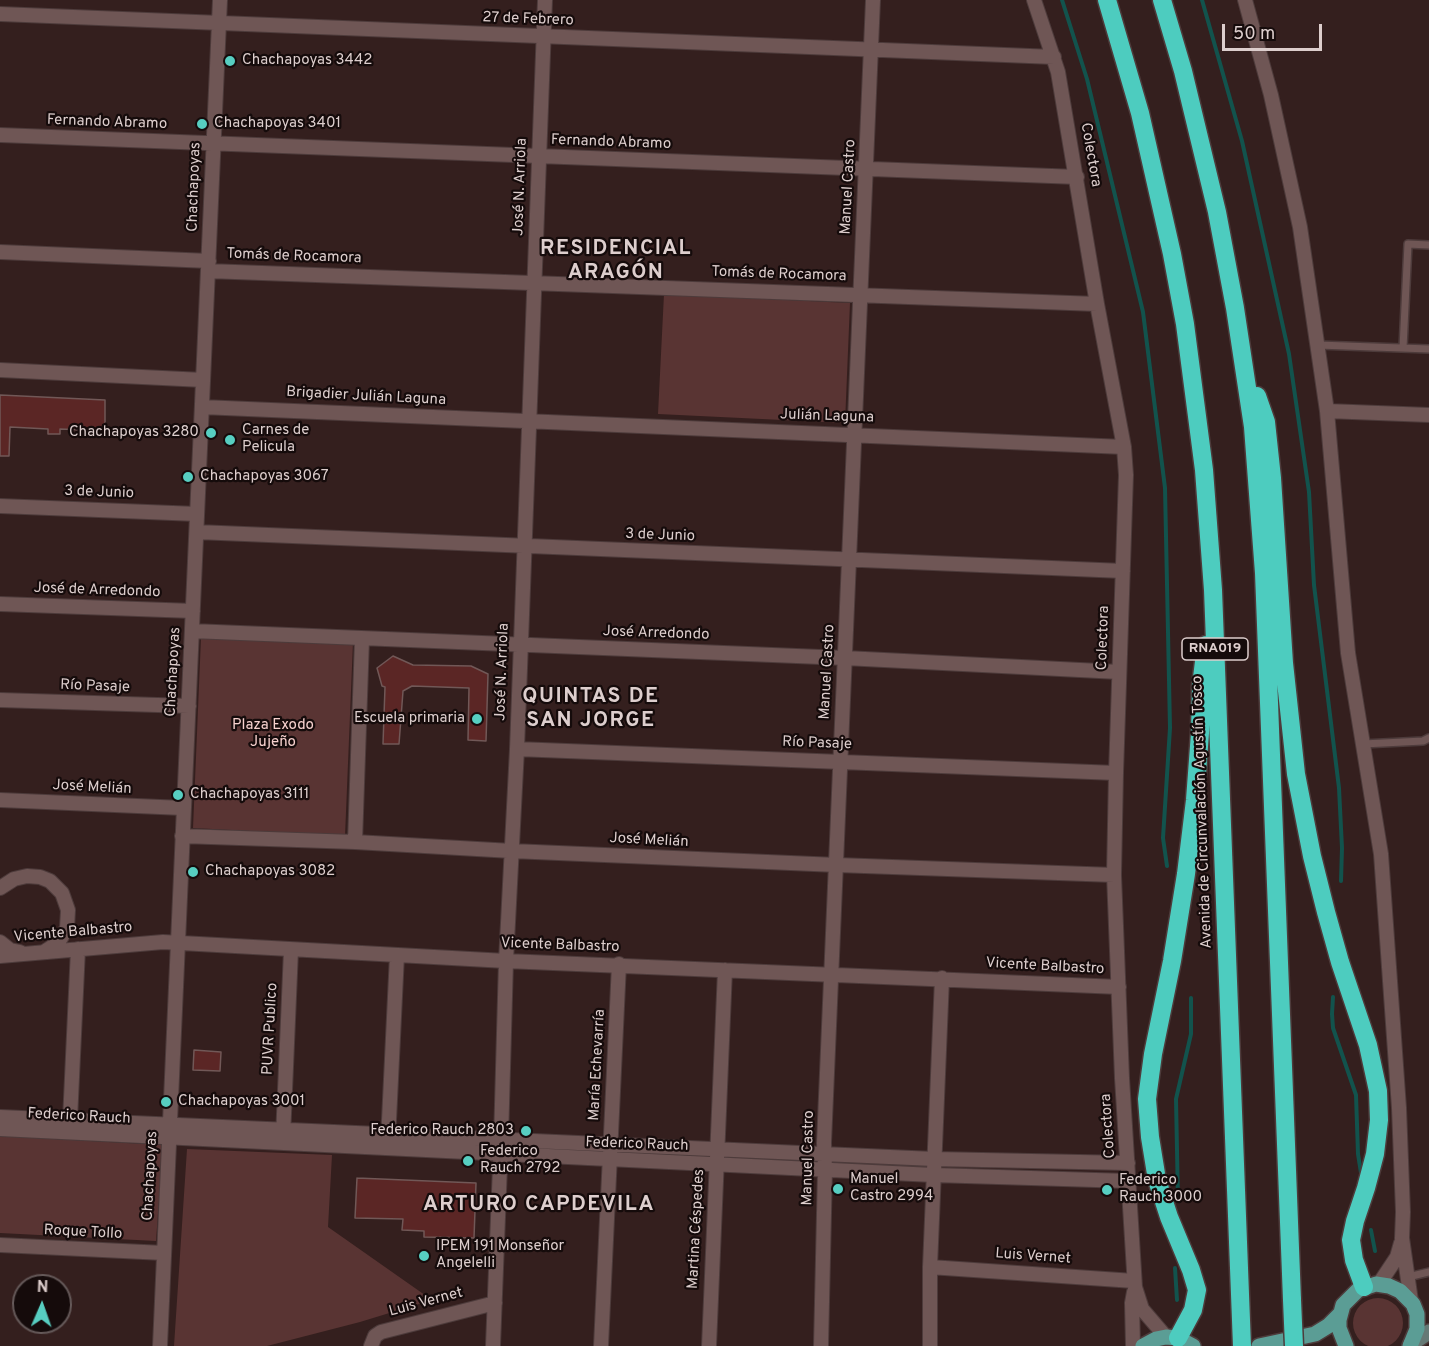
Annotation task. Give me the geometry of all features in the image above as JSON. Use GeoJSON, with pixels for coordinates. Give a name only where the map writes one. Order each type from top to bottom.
{"type":"FeatureCollection","features":[{"type":"Feature","properties":{"kind":"highway","name":"Avenida de Circunvalación Agustín Tosco"},"geometry":{"type":"LineString","coordinates":[[1107,0],[1157,183],[1185,324],[1204,470],[1213,590],[1242,1346]]}},
{"type":"Feature","properties":{"kind":"highway","name":"RNA019"},"geometry":{"type":"LineString","coordinates":[[1162,0],[1207,166],[1227,259],[1253,427],[1264,573],[1294,1346]]}},
{"type":"Feature","properties":{"kind":"highway"},"geometry":{"type":"LineString","coordinates":[[1243,354],[1266,422],[1276,525],[1284,663],[1296,774],[1312,856],[1328,921],[1368,1045],[1378,1091],[1379,1119],[1375,1154],[1351,1240],[1354,1260],[1372,1286]]}},
{"type":"Feature","properties":{"kind":"highway"},"geometry":{"type":"LineString","coordinates":[[1185,1342],[1197,1290],[1157,1180],[1147,1099],[1186,874],[1200,733],[1201,686],[1213,590]]}},
{"type":"Feature","properties":{"kind":"main road"},"geometry":{"type":"LineString","coordinates":[[1260,1346],[1315,1334],[1328,1326],[1340,1314],[1347,1300],[1372,1286],[1400,1291],[1412,1303],[1429,1312]]}},
{"type":"Feature","properties":{"kind":"main road"},"geometry":{"type":"LineString","coordinates":[[1411,1345],[1416,1335],[1418,1322],[1412,1303]]}},
{"type":"Feature","properties":{"kind":"main road"},"geometry":{"type":"LineString","coordinates":[[1340,1314],[1339,1328],[1346,1346]]}},
{"type":"Feature","properties":{"kind":"main road"},"geometry":{"type":"LineString","coordinates":[[1411,1345],[1429,1332]]}},
{"type":"Feature","properties":{"kind":"main road"},"geometry":{"type":"LineString","coordinates":[[1143,1346],[1156,1339],[1185,1342]]}},
{"type":"Feature","properties":{"kind":"street","name":"Chachapoyas"},"geometry":{"type":"LineString","coordinates":[[160,1346],[220,0]]}},
{"type":"Feature","properties":{"kind":"street","name":"José N. Arriola"},"geometry":{"type":"LineString","coordinates":[[493,1346],[506,960],[517,749],[545,0]]}},
{"type":"Feature","properties":{"kind":"street","name":"Manuel Castro"},"geometry":{"type":"LineString","coordinates":[[821,1346],[825,1154],[873,0]]}},
{"type":"Feature","properties":{"kind":"street","name":"Colectora"},"geometry":{"type":"LineString","coordinates":[[1034,0],[1054,57],[1077,177],[1097,304],[1125,447],[1114,875],[1134,1284],[1133,1346]]}},
{"type":"Feature","properties":{"kind":"street"},"geometry":{"type":"LineString","coordinates":[[1245,0],[1269,85],[1300,226],[1327,411],[1348,653],[1381,854],[1399,1108],[1402,1238],[1412,1303]]}},
{"type":"Feature","properties":{"kind":"street","name":"27 de Febrero"},"geometry":{"type":"LineString","coordinates":[[0,14],[1054,57]]}},
{"type":"Feature","properties":{"kind":"street","name":"Fernando Abramo"},"geometry":{"type":"LineString","coordinates":[[0,135],[1077,177]]}},
{"type":"Feature","properties":{"kind":"street","name":"Tomás de Rocamora"},"geometry":{"type":"LineString","coordinates":[[0,252],[209,266],[534,282],[1097,304]]}},
{"type":"Feature","properties":{"kind":"street"},"geometry":{"type":"LineString","coordinates":[[0,370],[203,380]]}},
{"type":"Feature","properties":{"kind":"street","name":"Brigadier Julián Laguna"},"geometry":{"type":"LineString","coordinates":[[202,406],[529,421]]}},
{"type":"Feature","properties":{"kind":"street"},"geometry":{"type":"LineString","coordinates":[[1327,411],[1429,415]]}},
{"type":"Feature","properties":{"kind":"street","name":"Julián Laguna"},"geometry":{"type":"LineString","coordinates":[[529,421],[1125,447]]}},
{"type":"Feature","properties":{"kind":"street","name":"3 de Junio"},"geometry":{"type":"LineString","coordinates":[[0,506],[197,514]]}},
{"type":"Feature","properties":{"kind":"street","name":"3 de Junio"},"geometry":{"type":"LineString","coordinates":[[196,532],[1123,571]]}},
{"type":"Feature","properties":{"kind":"street","name":"José de Arredondo"},"geometry":{"type":"LineString","coordinates":[[0,604],[193,611]]}},
{"type":"Feature","properties":{"kind":"street","name":"José Arredondo"},"geometry":{"type":"LineString","coordinates":[[192,631],[845,658],[1119,672]]}},
{"type":"Feature","properties":{"kind":"street"},"geometry":{"type":"LineString","coordinates":[[355,842],[362,639]]}},
{"type":"Feature","properties":{"kind":"street","name":"Río Pasaje"},"geometry":{"type":"LineString","coordinates":[[0,700],[189,706]]}},
{"type":"Feature","properties":{"kind":"street","name":"Río Pasaje"},"geometry":{"type":"LineString","coordinates":[[517,749],[1116,773]]}},
{"type":"Feature","properties":{"kind":"street","name":"José Melián"},"geometry":{"type":"LineString","coordinates":[[0,800],[183,808]]}},
{"type":"Feature","properties":{"kind":"street","name":"José Melián"},"geometry":{"type":"LineString","coordinates":[[182,836],[355,842],[837,866],[1114,875]]}},
{"type":"Feature","properties":{"kind":"street"},"geometry":{"type":"LineString","coordinates":[[0,888],[14,879],[40,876],[50,881],[62,893],[68,910],[67,928],[58,943],[43,952]]}},
{"type":"Feature","properties":{"kind":"street"},"geometry":{"type":"LineString","coordinates":[[0,942],[10,950],[27,954]]}},
{"type":"Feature","properties":{"kind":"street","name":"Vicente Balbastro"},"geometry":{"type":"LineString","coordinates":[[0,956],[163,942],[397,955],[1119,987]]}},
{"type":"Feature","properties":{"kind":"street"},"geometry":{"type":"LineString","coordinates":[[70,1120],[78,949]]}},
{"type":"Feature","properties":{"kind":"street","name":"PUVR Publico"},"geometry":{"type":"LineString","coordinates":[[283,1145],[291,950]]}},
{"type":"Feature","properties":{"kind":"street"},"geometry":{"type":"LineString","coordinates":[[388,1142],[397,955]]}},
{"type":"Feature","properties":{"kind":"street","name":"María Echevarría"},"geometry":{"type":"LineString","coordinates":[[601,1346],[619,964]]}},
{"type":"Feature","properties":{"kind":"street","name":"Martina Céspedes"},"geometry":{"type":"LineString","coordinates":[[708,1346],[725,969]]}},
{"type":"Feature","properties":{"kind":"street"},"geometry":{"type":"LineString","coordinates":[[930,1346],[930,1267],[942,978]]}},
{"type":"Feature","properties":{"kind":"street","name":"Federico Rauch"},"geometry":{"type":"LineString","coordinates":[[0,1117],[70,1120],[283,1145],[388,1142]]}},
{"type":"Feature","properties":{"kind":"street","name":"Federico Rauch"},"geometry":{"type":"LineString","coordinates":[[0,1129],[283,1130],[388,1142],[501,1147],[610,1145],[934,1159],[1128,1163]]}},
{"type":"Feature","properties":{"kind":"street","name":"Federico Rauch"},"geometry":{"type":"LineString","coordinates":[[501,1147],[610,1160],[933,1176],[1128,1180]]}},
{"type":"Feature","properties":{"kind":"street"},"geometry":{"type":"LineString","coordinates":[[1372,1286],[1397,1257],[1402,1238]]}},
{"type":"Feature","properties":{"kind":"street","name":"Roque Tollo"},"geometry":{"type":"LineString","coordinates":[[0,1245],[164,1253]]}},
{"type":"Feature","properties":{"kind":"street","name":"Luis Vernet"},"geometry":{"type":"LineString","coordinates":[[930,1267],[1134,1284]]}},
{"type":"Feature","properties":{"kind":"street","name":"Colectora"},"geometry":{"type":"LineString","coordinates":[[1134,1284],[1142,1309],[1185,1342]]}},
{"type":"Feature","properties":{"kind":"street","name":"Luis Vernet"},"geometry":{"type":"LineString","coordinates":[[371,1345],[375,1336],[381,1332],[495,1303]]}},
{"type":"Feature","properties":{"kind":"lane"},"geometry":{"type":"LineString","coordinates":[[1404,348],[1408,244],[1429,245]]}},
{"type":"Feature","properties":{"kind":"lane"},"geometry":{"type":"LineString","coordinates":[[1318,345],[1429,349]]}},
{"type":"Feature","properties":{"kind":"lane"},"geometry":{"type":"LineString","coordinates":[[1363,744],[1426,740],[1429,747]]}},
{"type":"Feature","properties":{"kind":"lane"},"geometry":{"type":"LineString","coordinates":[[1408,1277],[1429,1272]]}},
{"type":"Feature","properties":{"kind":"green space"},"geometry":{"type":"Polygon","coordinates":[[[664,294],[850,303],[845,423],[658,414],[664,294]]]}},
{"type":"Feature","properties":{"kind":"green space","name":"Plaza Exodo Jujeño"},"geometry":{"type":"Polygon","coordinates":[[[201,638],[353,642],[345,836],[193,828],[201,638]]]}},
{"type":"Feature","properties":{"kind":"green space"},"geometry":{"type":"Polygon","coordinates":[[[0,1136],[163,1145],[156,1241],[0,1233],[0,1136]]]}},
{"type":"Feature","properties":{"kind":"green space"},"geometry":{"type":"Polygon","coordinates":[[[187,1149],[332,1155],[328,1227],[432,1300],[360,1322],[267,1346],[174,1346],[187,1149]]]}},
{"type":"Feature","properties":{"kind":"green space"},"geometry":{"type":"Polygon","coordinates":[[[1378,1298],[1396,1305],[1403,1323],[1396,1341],[1378,1348],[1360,1341],[1353,1323],[1360,1305],[1378,1298]]]}},
{"type":"Feature","properties":{"kind":"building"},"geometry":{"type":"Polygon","coordinates":[[[0,395],[105,400],[105,431],[95,431],[95,436],[84,436],[84,430],[60,429],[60,434],[48,434],[48,429],[10,427],[9,456],[0,456],[0,395]]]}},
{"type":"Feature","properties":{"kind":"building","name":"Escuela primaria"},"geometry":{"type":"Polygon","coordinates":[[[393,656],[413,665],[471,666],[488,674],[486,741],[468,740],[469,688],[412,686],[403,691],[399,744],[383,744],[385,687],[382,686],[377,668],[393,656]]]}},
{"type":"Feature","properties":{"kind":"building"},"geometry":{"type":"Polygon","coordinates":[[[194,1050],[221,1052],[220,1071],[193,1070],[194,1050]]]}},
{"type":"Feature","properties":{"kind":"building"},"geometry":{"type":"Polygon","coordinates":[[[357,1178],[476,1183],[474,1238],[424,1237],[424,1231],[402,1230],[403,1219],[355,1218],[357,1178]]]}},
{"type":"Feature","properties":{"kind":"waterway"},"geometry":{"type":"LineString","coordinates":[[1062,0],[1087,79],[1143,312],[1165,488],[1170,728],[1163,838],[1167,866]]}},
{"type":"Feature","properties":{"kind":"waterway"},"geometry":{"type":"LineString","coordinates":[[1202,0],[1242,141],[1289,354],[1309,492],[1314,585],[1339,788],[1341,881]]}},
{"type":"Feature","properties":{"kind":"waterway"},"geometry":{"type":"LineString","coordinates":[[1333,997],[1333,1028],[1356,1095],[1361,1173]]}},
{"type":"Feature","properties":{"kind":"waterway"},"geometry":{"type":"LineString","coordinates":[[1178,1201],[1176,1099],[1191,1034],[1191,998]]}},
{"type":"Feature","properties":{"kind":"waterway"},"geometry":{"type":"LineString","coordinates":[[1371,1230],[1375,1251]]}},
{"type":"Feature","properties":{"kind":"waterway"},"geometry":{"type":"LineString","coordinates":[[1175,1268],[1177,1300]]}},
{"type":"Feature","properties":{"kind":"place","name":"Chachapoyas 3442"},"geometry":{"type":"Point","coordinates":[230,61]}},
{"type":"Feature","properties":{"kind":"place","name":"Chachapoyas 3401"},"geometry":{"type":"Point","coordinates":[202,124]}},
{"type":"Feature","properties":{"kind":"place","name":"Chachapoyas 3280"},"geometry":{"type":"Point","coordinates":[211,433]}},
{"type":"Feature","properties":{"kind":"place","name":"Carnes de Pelicula"},"geometry":{"type":"Point","coordinates":[230,440]}},
{"type":"Feature","properties":{"kind":"place","name":"Chachapoyas 3067"},"geometry":{"type":"Point","coordinates":[188,477]}},
{"type":"Feature","properties":{"kind":"place","name":"Escuela primaria"},"geometry":{"type":"Point","coordinates":[477,719]}},
{"type":"Feature","properties":{"kind":"place","name":"Chachapoyas 3111"},"geometry":{"type":"Point","coordinates":[178,795]}},
{"type":"Feature","properties":{"kind":"place","name":"Chachapoyas 3082"},"geometry":{"type":"Point","coordinates":[193,872]}},
{"type":"Feature","properties":{"kind":"place","name":"Chachapoyas 3001"},"geometry":{"type":"Point","coordinates":[166,1102]}},
{"type":"Feature","properties":{"kind":"place","name":"Federico Rauch 2803"},"geometry":{"type":"Point","coordinates":[526,1131]}},
{"type":"Feature","properties":{"kind":"place","name":"Federico Rauch 2792"},"geometry":{"type":"Point","coordinates":[468,1161]}},
{"type":"Feature","properties":{"kind":"place","name":"Manuel Castro 2994"},"geometry":{"type":"Point","coordinates":[838,1189]}},
{"type":"Feature","properties":{"kind":"place","name":"Federico Rauch 3000"},"geometry":{"type":"Point","coordinates":[1107,1190]}},
{"type":"Feature","properties":{"kind":"place","name":"IPEM 191 Monseñor Angelelli"},"geometry":{"type":"Point","coordinates":[424,1256]}},
{"type":"Feature","properties":{"kind":"district","name":"RESIDENCIAL ARAGÓN"},"geometry":{"type":"Point","coordinates":[616,262]}},
{"type":"Feature","properties":{"kind":"district","name":"QUINTAS DE SAN JORGE"},"geometry":{"type":"Point","coordinates":[591,710]}},
{"type":"Feature","properties":{"kind":"district","name":"ARTURO CAPDEVILA"},"geometry":{"type":"Point","coordinates":[539,1206]}}]}
